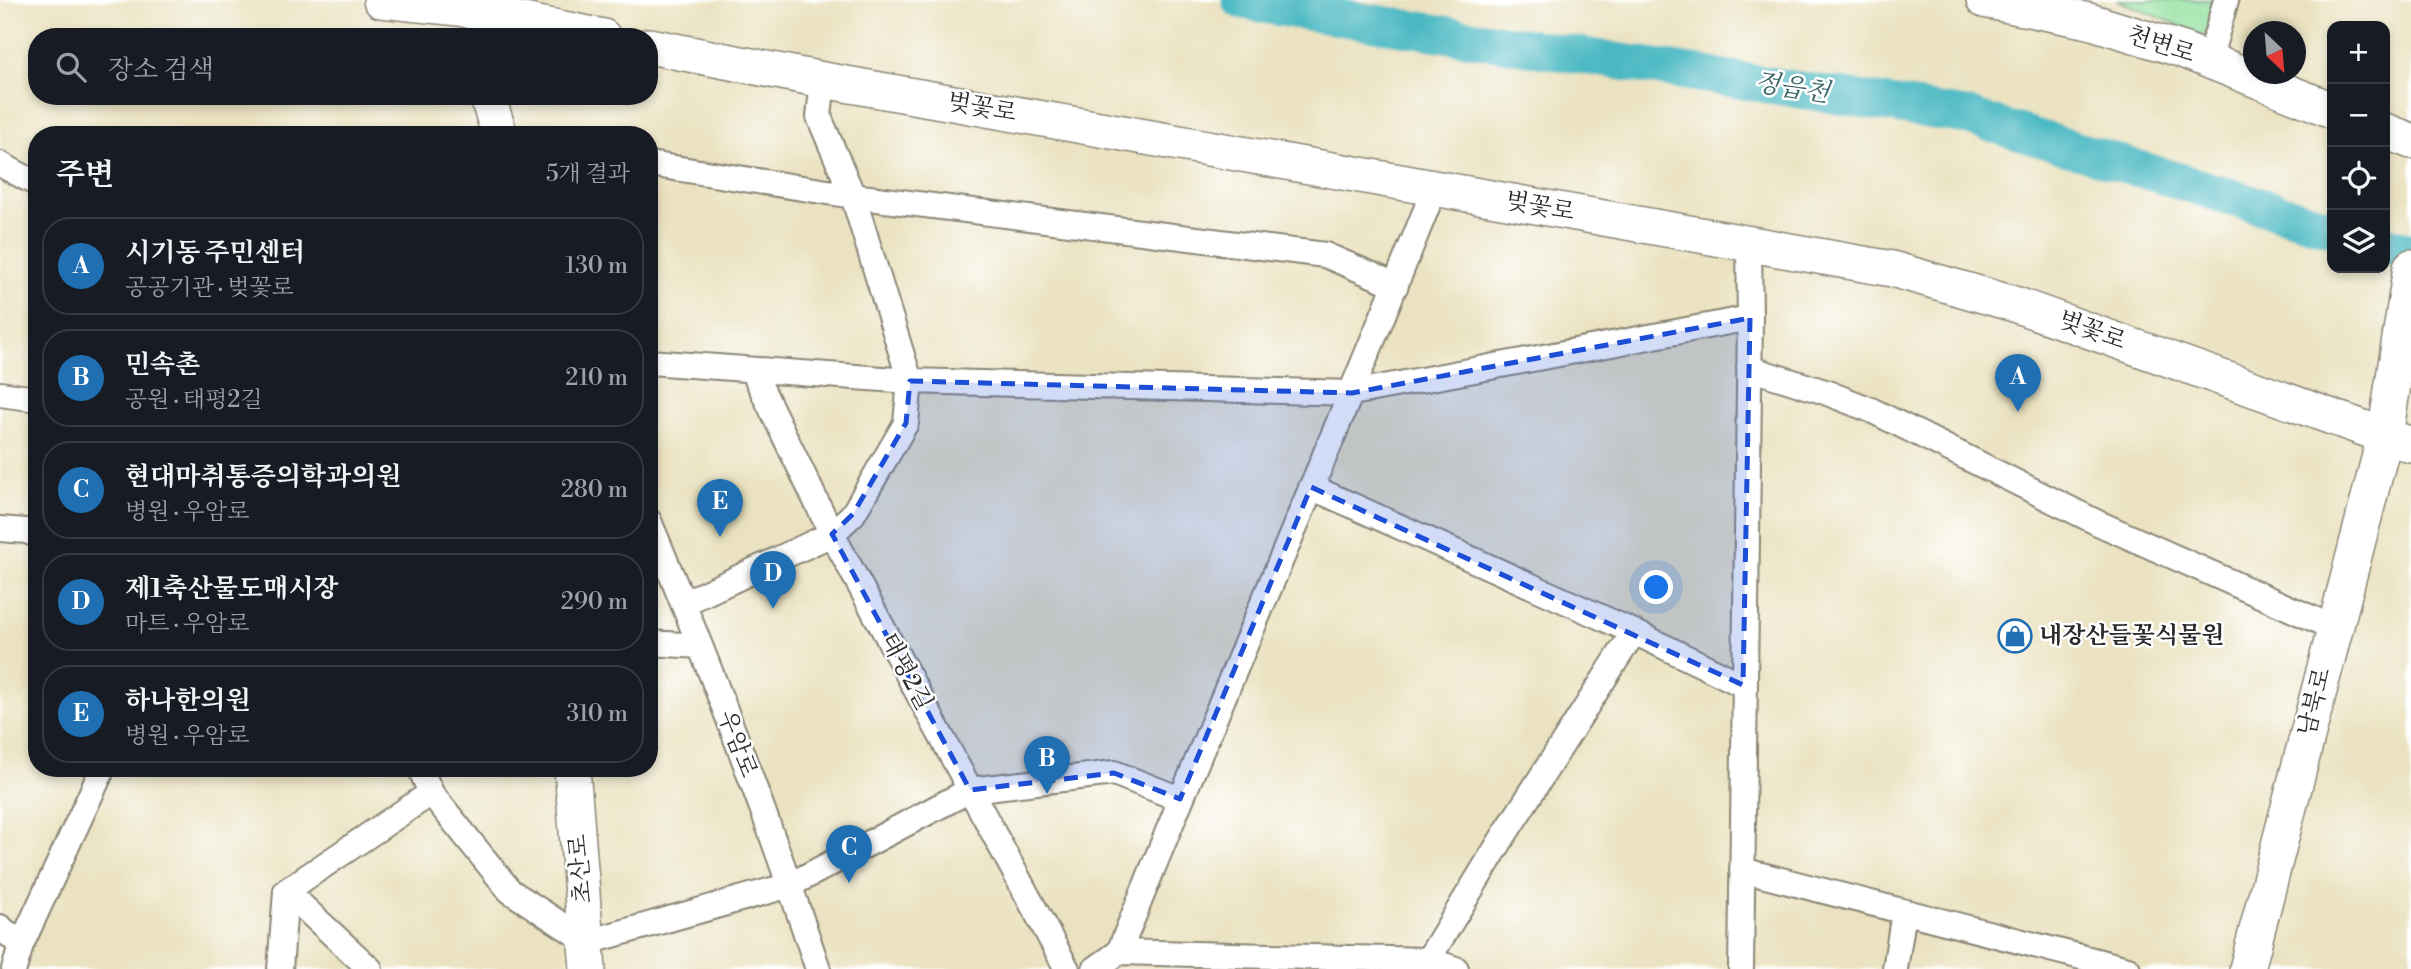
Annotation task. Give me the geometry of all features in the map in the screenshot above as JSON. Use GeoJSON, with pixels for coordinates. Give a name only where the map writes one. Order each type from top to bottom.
{"type":"FeatureCollection","features":[{"type":"Feature","properties":{"kind":"street"},"geometry":{"type":"LineString","coordinates":[[381,0],[546,28]]}},
{"type":"Feature","properties":{"kind":"street","name":"천변로"},"geometry":{"type":"LineString","coordinates":[[1984,0],[2089,22],[2180,49],[2327,108]]}},
{"type":"Feature","properties":{"kind":"street"},"geometry":{"type":"LineString","coordinates":[[2209,61],[2227,0]]}},
{"type":"Feature","properties":{"kind":"street","name":"벚꽃로"},"geometry":{"type":"LineString","coordinates":[[658,48],[823,80],[1892,269],[2014,303],[2398,440]]}},
{"type":"Feature","properties":{"kind":"street"},"geometry":{"type":"LineString","coordinates":[[684,603],[832,534],[853,514],[906,423],[910,381],[853,196],[819,117],[823,80]]}},
{"type":"Feature","properties":{"kind":"street"},"geometry":{"type":"LineString","coordinates":[[490,105],[497,126]]}},
{"type":"Feature","properties":{"kind":"street"},"geometry":{"type":"LineString","coordinates":[[2390,133],[2411,142]]}},
{"type":"Feature","properties":{"kind":"street"},"geometry":{"type":"LineString","coordinates":[[0,164],[28,179]]}},
{"type":"Feature","properties":{"kind":"street"},"geometry":{"type":"LineString","coordinates":[[658,165],[853,196],[1325,255],[1396,285]]}},
{"type":"Feature","properties":{"kind":"street"},"geometry":{"type":"LineString","coordinates":[[1095,969],[1119,952],[1435,187]]}},
{"type":"Feature","properties":{"kind":"street"},"geometry":{"type":"LineString","coordinates":[[1741,969],[1749,245]]}},
{"type":"Feature","properties":{"kind":"street","name":"남북로"},"geometry":{"type":"LineString","coordinates":[[2247,969],[2334,628],[2398,440],[2411,267]]}},
{"type":"Feature","properties":{"kind":"street"},"geometry":{"type":"LineString","coordinates":[[658,363],[910,381],[1352,393],[1750,318]]}},
{"type":"Feature","properties":{"kind":"street"},"geometry":{"type":"LineString","coordinates":[[1749,368],[1871,410],[2098,523],[2334,628]]}},
{"type":"Feature","properties":{"kind":"street","name":"태평2길"},"geometry":{"type":"LineString","coordinates":[[753,371],[832,534],[1067,969]]}},
{"type":"Feature","properties":{"kind":"street"},"geometry":{"type":"LineString","coordinates":[[0,394],[28,397]]}},
{"type":"Feature","properties":{"kind":"street"},"geometry":{"type":"LineString","coordinates":[[1311,487],[1634,632],[1743,685]]}},
{"type":"Feature","properties":{"kind":"street"},"geometry":{"type":"LineString","coordinates":[[0,529],[28,532]]}},
{"type":"Feature","properties":{"kind":"street","name":"우암로"},"geometry":{"type":"LineString","coordinates":[[658,542],[684,603],[790,886],[818,969]]}},
{"type":"Feature","properties":{"kind":"street"},"geometry":{"type":"LineString","coordinates":[[1427,964],[1634,632]]}},
{"type":"Feature","properties":{"kind":"street"},"geometry":{"type":"LineString","coordinates":[[658,644],[700,646]]}},
{"type":"Feature","properties":{"kind":"street"},"geometry":{"type":"LineString","coordinates":[[423,777],[430,793],[510,891],[588,955],[790,886],[970,790],[1114,773],[1180,799]]}},
{"type":"Feature","properties":{"kind":"street"},"geometry":{"type":"LineString","coordinates":[[14,969],[21,945],[99,777]]}},
{"type":"Feature","properties":{"kind":"street","name":"초산로"},"geometry":{"type":"LineString","coordinates":[[573,777],[588,955]]}},
{"type":"Feature","properties":{"kind":"street"},"geometry":{"type":"LineString","coordinates":[[286,891],[430,793]]}},
{"type":"Feature","properties":{"kind":"street"},"geometry":{"type":"LineString","coordinates":[[1742,870],[1904,912],[2062,961],[2128,969]]}},
{"type":"Feature","properties":{"kind":"street"},"geometry":{"type":"LineString","coordinates":[[280,969],[286,891]]}},
{"type":"Feature","properties":{"kind":"street"},"geometry":{"type":"LineString","coordinates":[[286,891],[370,969]]}},
{"type":"Feature","properties":{"kind":"street"},"geometry":{"type":"LineString","coordinates":[[1895,969],[1904,912]]}},
{"type":"Feature","properties":{"kind":"street"},"geometry":{"type":"LineString","coordinates":[[0,927],[21,945]]}},
{"type":"Feature","properties":{"kind":"street"},"geometry":{"type":"LineString","coordinates":[[1119,952],[1427,964],[1455,969]]}},
{"type":"Feature","properties":{"kind":"highlighted area"},"geometry":{"type":"Polygon","coordinates":[[[1750,318],[1743,685],[1311,487],[1180,799],[1114,773],[970,790],[832,534],[853,514],[906,423],[910,381],[1352,393],[1750,318]]]}},
{"type":"Feature","properties":{"kind":"green space"},"geometry":{"type":"Polygon","coordinates":[[[2117,0],[2217,0],[2205,36],[2117,0]]]}},
{"type":"Feature","properties":{"kind":"waterway","name":"정읍천"},"geometry":{"type":"LineString","coordinates":[[1240,0],[1966,116],[2327,226]]}},
{"type":"Feature","properties":{"kind":"waterway","name":"정읍천"},"geometry":{"type":"LineString","coordinates":[[2390,246],[2411,252]]}},
{"type":"Feature","properties":{"kind":"place","name":"시기동 주민센터"},"geometry":{"type":"Point","coordinates":[2018,412]}},
{"type":"Feature","properties":{"kind":"place","name":"하나한의원"},"geometry":{"type":"Point","coordinates":[720,537]}},
{"type":"Feature","properties":{"kind":"place","name":"제1축산물도매시장"},"geometry":{"type":"Point","coordinates":[773,609]}},
{"type":"Feature","properties":{"kind":"place","name":"내장산들꽃식물원"},"geometry":{"type":"Point","coordinates":[2015,636]}},
{"type":"Feature","properties":{"kind":"place","name":"민속촌"},"geometry":{"type":"Point","coordinates":[1047,794]}},
{"type":"Feature","properties":{"kind":"place","name":"현대마취통증의학과의원"},"geometry":{"type":"Point","coordinates":[849,883]}}]}
